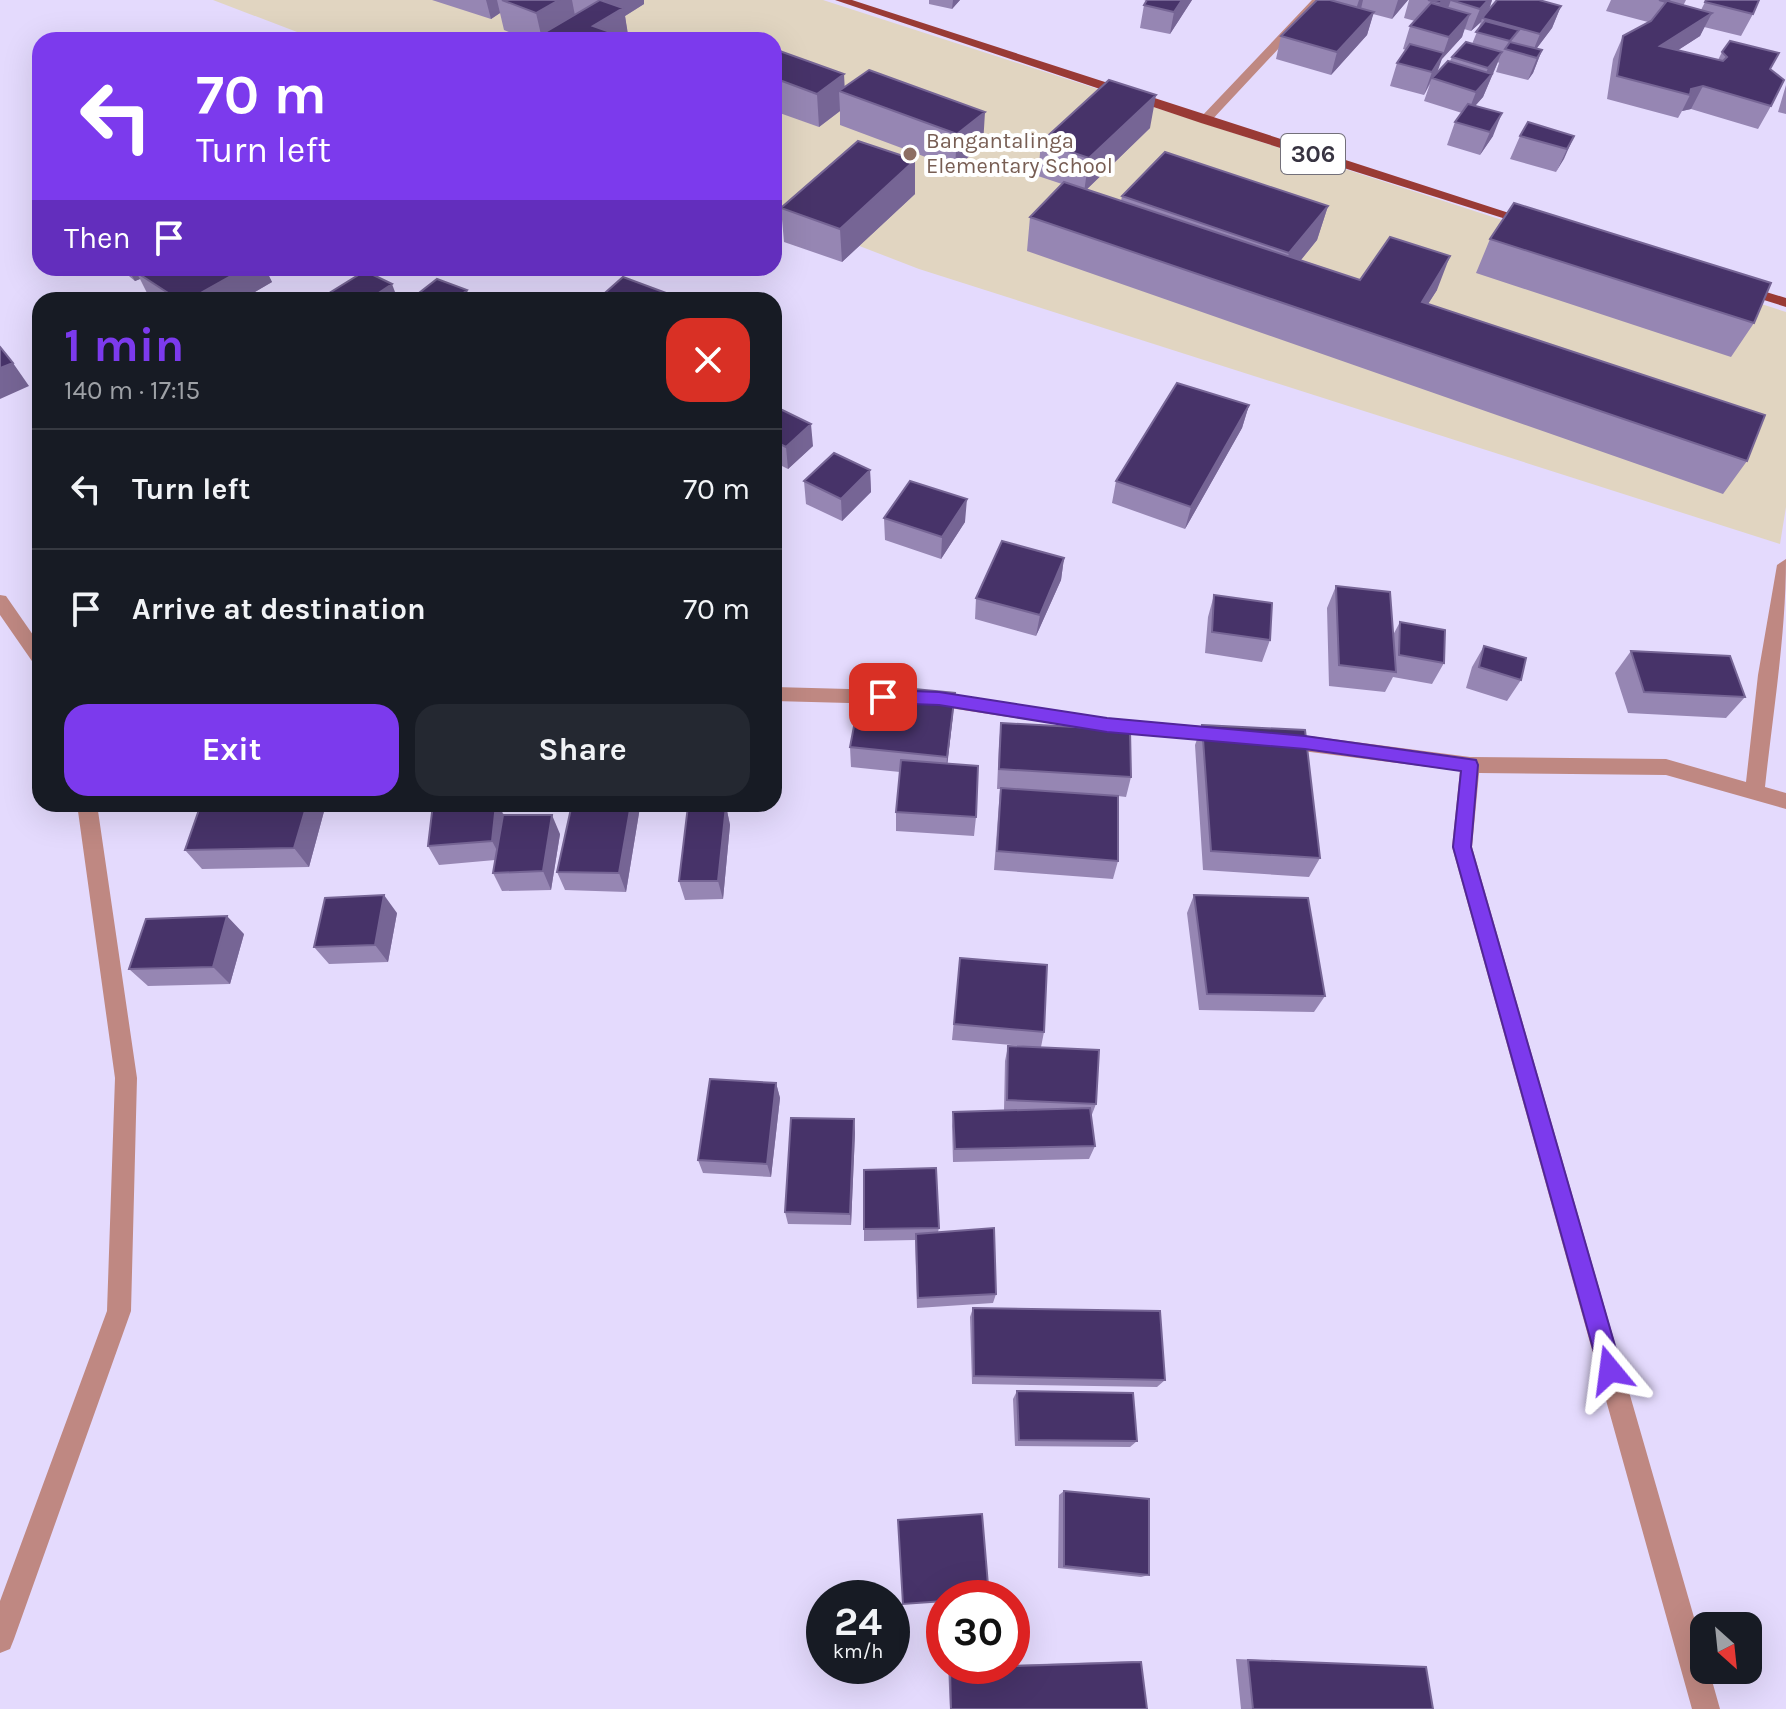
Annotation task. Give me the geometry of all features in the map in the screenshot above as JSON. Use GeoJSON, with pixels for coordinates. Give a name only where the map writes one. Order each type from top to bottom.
{"type":"FeatureCollection","features":[{"type":"Feature","properties":{"kind":"main road","name":"306"},"geometry":{"type":"LineString","coordinates":[[841,0],[1205,120],[1548,228]]}},
{"type":"Feature","properties":{"kind":"main road"},"geometry":{"type":"LineString","coordinates":[[1726,284],[1786,303]]}},
{"type":"Feature","properties":{"kind":"street"},"geometry":{"type":"LineString","coordinates":[[1205,120],[1318,0]]}},
{"type":"Feature","properties":{"kind":"street"},"geometry":{"type":"LineString","coordinates":[[1755,792],[1767,675],[1786,565]]}},
{"type":"Feature","properties":{"kind":"street"},"geometry":{"type":"LineString","coordinates":[[0,601],[32,647]]}},
{"type":"Feature","properties":{"kind":"street"},"geometry":{"type":"LineString","coordinates":[[782,694],[939,699],[1107,725],[1252,738],[1470,765],[1666,767],[1786,801]]}},
{"type":"Feature","properties":{"kind":"street"},"geometry":{"type":"LineString","coordinates":[[1470,765],[1462,847],[1706,1709]]}},
{"type":"Feature","properties":{"kind":"street"},"geometry":{"type":"LineString","coordinates":[[0,1639],[119,1311],[126,1078],[88,812]]}},
{"type":"Feature","properties":{"kind":"shaded area"},"geometry":{"type":"Polygon","coordinates":[[[213,0],[823,0],[1786,312],[1786,507],[1780,544],[919,269],[782,216],[782,32],[297,32],[213,0]]]}},
{"type":"Feature","properties":{"kind":"building"},"geometry":{"type":"Polygon","coordinates":[[[502,0],[559,0],[536,13],[502,0]]]}},
{"type":"Feature","properties":{"kind":"building"},"geometry":{"type":"Polygon","coordinates":[[[600,0],[623,8],[593,26],[610,32],[546,32],[600,0]]]}},
{"type":"Feature","properties":{"kind":"building"},"geometry":{"type":"Polygon","coordinates":[[[1147,0],[1182,0],[1174,12],[1144,5],[1147,0]]]}},
{"type":"Feature","properties":{"kind":"building"},"geometry":{"type":"Polygon","coordinates":[[[1317,0],[1330,0],[1374,12],[1337,52],[1281,36],[1317,0]]]}},
{"type":"Feature","properties":{"kind":"building"},"geometry":{"type":"Polygon","coordinates":[[[1451,0],[1488,0],[1480,9],[1451,0]]]}},
{"type":"Feature","properties":{"kind":"building"},"geometry":{"type":"Polygon","coordinates":[[[1497,0],[1539,0],[1561,6],[1540,34],[1482,18],[1497,0]]]}},
{"type":"Feature","properties":{"kind":"building"},"geometry":{"type":"Polygon","coordinates":[[[1659,0],[1712,13],[1660,46],[1723,61],[1727,57],[1722,52],[1730,41],[1779,53],[1770,69],[1784,80],[1771,106],[1703,86],[1691,89],[1690,95],[1617,76],[1623,36],[1651,21],[1666,2],[1659,0]]]}},
{"type":"Feature","properties":{"kind":"building"},"geometry":{"type":"Polygon","coordinates":[[[1706,0],[1759,0],[1753,14],[1706,0]]]}},
{"type":"Feature","properties":{"kind":"building"},"geometry":{"type":"Polygon","coordinates":[[[1431,3],[1470,14],[1449,37],[1410,26],[1431,3]]]}},
{"type":"Feature","properties":{"kind":"building"},"geometry":{"type":"Polygon","coordinates":[[[1485,21],[1519,30],[1510,41],[1476,32],[1485,21]]]}},
{"type":"Feature","properties":{"kind":"building"},"geometry":{"type":"Polygon","coordinates":[[[1466,42],[1502,52],[1488,68],[1452,57],[1466,42]]]}},
{"type":"Feature","properties":{"kind":"building"},"geometry":{"type":"Polygon","coordinates":[[[1510,42],[1542,50],[1537,58],[1505,49],[1510,42]]]}},
{"type":"Feature","properties":{"kind":"building"},"geometry":{"type":"Polygon","coordinates":[[[1410,44],[1444,53],[1432,72],[1397,63],[1410,44]]]}},
{"type":"Feature","properties":{"kind":"building"},"geometry":{"type":"Polygon","coordinates":[[[782,52],[844,74],[817,94],[782,81],[782,52]]]}},
{"type":"Feature","properties":{"kind":"building"},"geometry":{"type":"Polygon","coordinates":[[[1448,61],[1492,74],[1476,92],[1432,78],[1448,61]]]}},
{"type":"Feature","properties":{"kind":"building"},"geometry":{"type":"Polygon","coordinates":[[[869,70],[985,112],[957,134],[839,91],[869,70]]]}},
{"type":"Feature","properties":{"kind":"building"},"geometry":{"type":"Polygon","coordinates":[[[1109,80],[1156,95],[1089,158],[1041,142],[1109,80]]]}},
{"type":"Feature","properties":{"kind":"building"},"geometry":{"type":"Polygon","coordinates":[[[1468,104],[1502,113],[1490,132],[1455,122],[1468,104]]]}},
{"type":"Feature","properties":{"kind":"building"},"geometry":{"type":"Polygon","coordinates":[[[1528,122],[1574,136],[1567,149],[1520,136],[1528,122]]]}},
{"type":"Feature","properties":{"kind":"building"},"geometry":{"type":"Polygon","coordinates":[[[858,141],[915,160],[840,229],[782,207],[858,141]]]}},
{"type":"Feature","properties":{"kind":"building"},"geometry":{"type":"Polygon","coordinates":[[[1165,152],[1328,206],[1289,253],[1122,196],[1165,152]]]}},
{"type":"Feature","properties":{"kind":"building"},"geometry":{"type":"Polygon","coordinates":[[[1064,182],[1360,280],[1390,237],[1450,256],[1422,302],[1765,415],[1747,461],[1030,217],[1064,182]]]}},
{"type":"Feature","properties":{"kind":"building"},"geometry":{"type":"Polygon","coordinates":[[[1514,203],[1771,283],[1754,323],[1490,239],[1514,203]]]}},
{"type":"Feature","properties":{"kind":"building"},"geometry":{"type":"Polygon","coordinates":[[[142,276],[231,276],[202,292],[167,292],[142,276]]]}},
{"type":"Feature","properties":{"kind":"building"},"geometry":{"type":"Polygon","coordinates":[[[357,276],[375,276],[392,284],[380,292],[331,292],[357,276]]]}},
{"type":"Feature","properties":{"kind":"building"},"geometry":{"type":"Polygon","coordinates":[[[623,277],[663,292],[606,292],[623,277]]]}},
{"type":"Feature","properties":{"kind":"building"},"geometry":{"type":"Polygon","coordinates":[[[437,279],[467,290],[465,292],[420,292],[437,279]]]}},
{"type":"Feature","properties":{"kind":"building"},"geometry":{"type":"Polygon","coordinates":[[[0,347],[13,363],[0,368],[0,347]]]}},
{"type":"Feature","properties":{"kind":"building"},"geometry":{"type":"Polygon","coordinates":[[[1177,383],[1249,405],[1191,507],[1116,481],[1177,383]]]}},
{"type":"Feature","properties":{"kind":"building"},"geometry":{"type":"Polygon","coordinates":[[[782,410],[811,424],[786,447],[782,445],[782,410]]]}},
{"type":"Feature","properties":{"kind":"building"},"geometry":{"type":"Polygon","coordinates":[[[834,453],[870,470],[841,499],[804,481],[834,453]]]}},
{"type":"Feature","properties":{"kind":"building"},"geometry":{"type":"Polygon","coordinates":[[[910,481],[967,499],[942,537],[884,518],[910,481]]]}},
{"type":"Feature","properties":{"kind":"building"},"geometry":{"type":"Polygon","coordinates":[[[1002,541],[1064,558],[1040,615],[976,598],[1002,541]]]}},
{"type":"Feature","properties":{"kind":"building"},"geometry":{"type":"Polygon","coordinates":[[[1336,586],[1390,592],[1396,672],[1339,665],[1336,586]]]}},
{"type":"Feature","properties":{"kind":"building"},"geometry":{"type":"Polygon","coordinates":[[[1214,595],[1272,603],[1270,640],[1212,632],[1214,595]]]}},
{"type":"Feature","properties":{"kind":"building"},"geometry":{"type":"Polygon","coordinates":[[[1400,622],[1445,630],[1444,663],[1399,655],[1400,622]]]}},
{"type":"Feature","properties":{"kind":"building"},"geometry":{"type":"Polygon","coordinates":[[[1484,646],[1526,658],[1521,680],[1479,667],[1484,646]]]}},
{"type":"Feature","properties":{"kind":"building"},"geometry":{"type":"Polygon","coordinates":[[[1631,651],[1730,656],[1745,697],[1644,692],[1631,651]]]}},
{"type":"Feature","properties":{"kind":"building"},"geometry":{"type":"Polygon","coordinates":[[[862,684],[955,693],[947,757],[850,747],[862,684]]]}},
{"type":"Feature","properties":{"kind":"building"},"geometry":{"type":"Polygon","coordinates":[[[1001,723],[1130,730],[1131,777],[999,769],[1001,723]]]}},
{"type":"Feature","properties":{"kind":"building"},"geometry":{"type":"Polygon","coordinates":[[[1202,725],[1305,730],[1320,858],[1211,851],[1202,725]]]}},
{"type":"Feature","properties":{"kind":"building"},"geometry":{"type":"Polygon","coordinates":[[[901,760],[978,766],[976,817],[896,812],[901,760]]]}},
{"type":"Feature","properties":{"kind":"building"},"geometry":{"type":"Polygon","coordinates":[[[1001,788],[1118,796],[1118,861],[997,851],[1001,788]]]}},
{"type":"Feature","properties":{"kind":"building"},"geometry":{"type":"Polygon","coordinates":[[[198,812],[305,812],[294,848],[185,850],[198,812]]]}},
{"type":"Feature","properties":{"kind":"building"},"geometry":{"type":"Polygon","coordinates":[[[432,812],[495,812],[492,841],[428,846],[432,812]]]}},
{"type":"Feature","properties":{"kind":"building"},"geometry":{"type":"Polygon","coordinates":[[[570,812],[630,812],[619,873],[557,872],[570,812]]]}},
{"type":"Feature","properties":{"kind":"building"},"geometry":{"type":"Polygon","coordinates":[[[687,812],[725,812],[718,881],[679,881],[687,812]]]}},
{"type":"Feature","properties":{"kind":"building"},"geometry":{"type":"Polygon","coordinates":[[[503,815],[552,815],[543,871],[493,873],[503,815]]]}},
{"type":"Feature","properties":{"kind":"building"},"geometry":{"type":"Polygon","coordinates":[[[384,895],[375,945],[314,947],[325,898],[384,895]]]}},
{"type":"Feature","properties":{"kind":"building"},"geometry":{"type":"Polygon","coordinates":[[[1194,895],[1308,898],[1325,996],[1207,994],[1194,895]]]}},
{"type":"Feature","properties":{"kind":"building"},"geometry":{"type":"Polygon","coordinates":[[[227,916],[213,967],[129,969],[146,919],[227,916]]]}},
{"type":"Feature","properties":{"kind":"building"},"geometry":{"type":"Polygon","coordinates":[[[960,958],[1047,965],[1044,1032],[954,1024],[960,958]]]}},
{"type":"Feature","properties":{"kind":"building"},"geometry":{"type":"Polygon","coordinates":[[[1008,1046],[1099,1050],[1096,1104],[1007,1100],[1008,1046]]]}},
{"type":"Feature","properties":{"kind":"building"},"geometry":{"type":"Polygon","coordinates":[[[710,1079],[776,1083],[767,1164],[698,1160],[710,1079]]]}},
{"type":"Feature","properties":{"kind":"building"},"geometry":{"type":"Polygon","coordinates":[[[1090,1108],[1095,1146],[955,1149],[953,1112],[1090,1108]]]}},
{"type":"Feature","properties":{"kind":"building"},"geometry":{"type":"Polygon","coordinates":[[[791,1118],[854,1119],[850,1214],[785,1212],[791,1118]]]}},
{"type":"Feature","properties":{"kind":"building"},"geometry":{"type":"Polygon","coordinates":[[[936,1168],[939,1228],[864,1229],[864,1170],[936,1168]]]}},
{"type":"Feature","properties":{"kind":"building"},"geometry":{"type":"Polygon","coordinates":[[[994,1228],[996,1294],[918,1298],[916,1234],[994,1228]]]}},
{"type":"Feature","properties":{"kind":"building"},"geometry":{"type":"Polygon","coordinates":[[[973,1308],[1160,1311],[1165,1380],[974,1376],[973,1308]]]}},
{"type":"Feature","properties":{"kind":"building"},"geometry":{"type":"Polygon","coordinates":[[[1017,1391],[1133,1393],[1137,1441],[1019,1440],[1017,1391]]]}},
{"type":"Feature","properties":{"kind":"building"},"geometry":{"type":"Polygon","coordinates":[[[1064,1491],[1149,1499],[1149,1575],[1064,1566],[1064,1491]]]}},
{"type":"Feature","properties":{"kind":"building"},"geometry":{"type":"Polygon","coordinates":[[[982,1514],[988,1580],[926,1580],[926,1602],[910,1603],[910,1580],[902,1580],[898,1520],[982,1514]]]}},
{"type":"Feature","properties":{"kind":"building"},"geometry":{"type":"Polygon","coordinates":[[[1248,1660],[1426,1667],[1433,1709],[1253,1709],[1248,1660]]]}},
{"type":"Feature","properties":{"kind":"building"},"geometry":{"type":"Polygon","coordinates":[[[1141,1662],[1147,1709],[951,1709],[950,1684],[1030,1684],[1030,1665],[1141,1662]]]}},
{"type":"Feature","properties":{"kind":"place","name":"Bangantalinga Elementary School"},"geometry":{"type":"Point","coordinates":[910,154]}},
{"type":"Feature","properties":{"kind":"route"},"geometry":{"type":"LineString","coordinates":[[883,697],[939,699],[1107,725],[1305,742],[1470,765],[1462,847],[1610,1370]]}}]}
